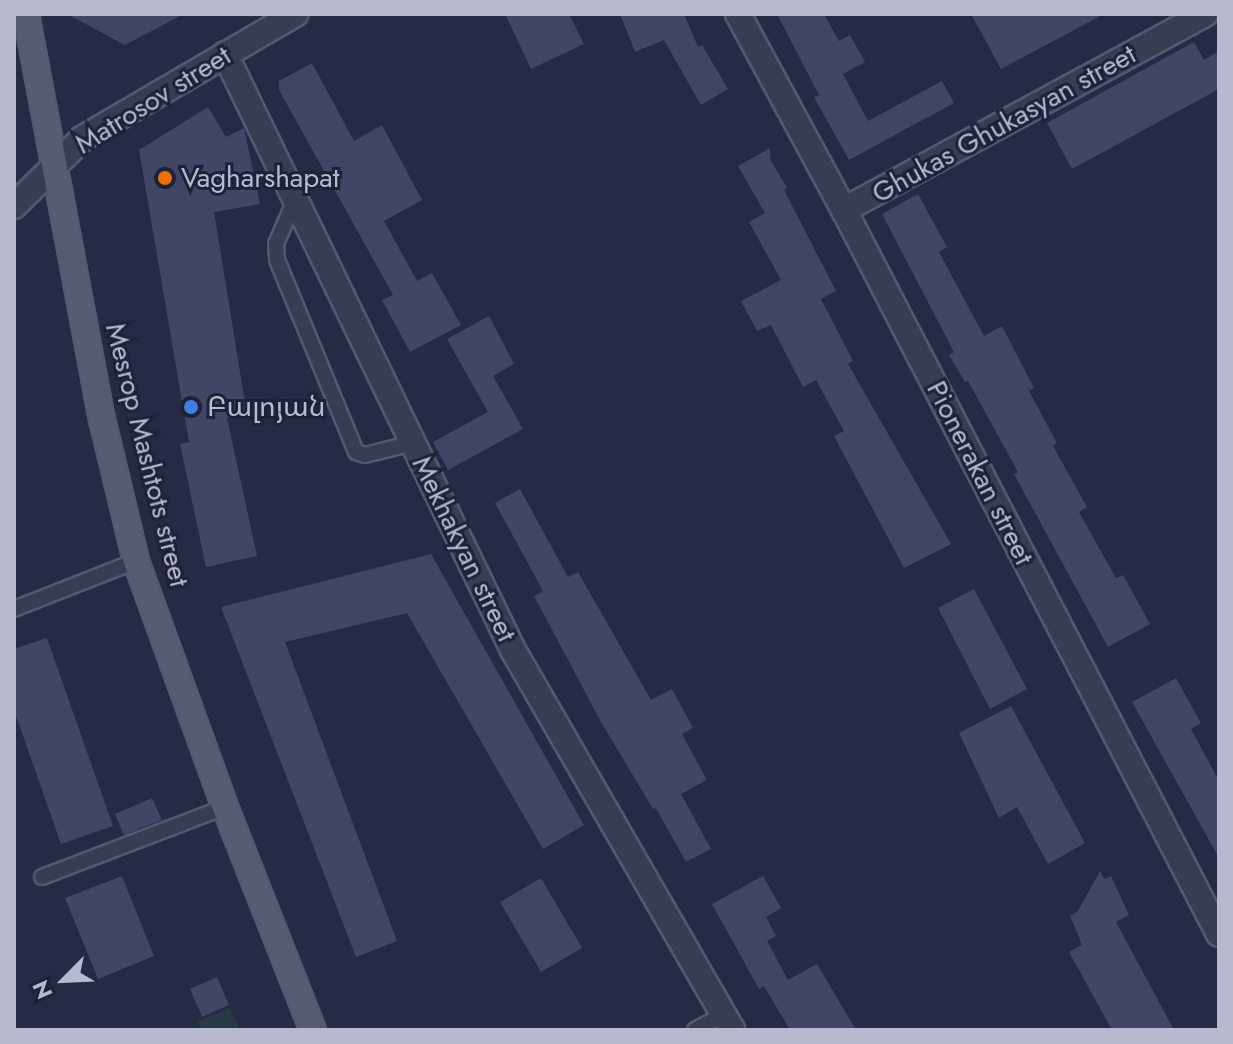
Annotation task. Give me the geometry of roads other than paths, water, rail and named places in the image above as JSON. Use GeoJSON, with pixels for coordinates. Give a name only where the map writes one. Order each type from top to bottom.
{"type":"FeatureCollection","features":[{"type":"Feature","properties":{"kind":"main road","name":"Mesrop Mashtots street"},"geometry":{"type":"LineString","coordinates":[[26,14],[102,419],[136,561],[225,807],[313,1030]]}},
{"type":"Feature","properties":{"kind":"street","name":"Matrosov street"},"geometry":{"type":"LineString","coordinates":[[14,206],[83,138],[295,14]]}},
{"type":"Feature","properties":{"kind":"street","name":"Pionerakan street"},"geometry":{"type":"LineString","coordinates":[[738,14],[844,210],[1219,934]]}},
{"type":"Feature","properties":{"kind":"street","name":"Ghukas Ghukasyan street"},"geometry":{"type":"LineString","coordinates":[[844,210],[1205,14]]}},
{"type":"Feature","properties":{"kind":"street","name":"Mekhakyan street"},"geometry":{"type":"LineString","coordinates":[[225,54],[513,650],[727,1022]]}},
{"type":"Feature","properties":{"kind":"lane"},"geometry":{"type":"LineString","coordinates":[[295,200],[276,244],[277,260],[356,452],[365,455],[413,443]]}},
{"type":"Feature","properties":{"kind":"lane"},"geometry":{"type":"LineString","coordinates":[[14,609],[136,561]]}},
{"type":"Feature","properties":{"kind":"lane"},"geometry":{"type":"LineString","coordinates":[[42,877],[225,807]]}},
{"type":"Feature","properties":{"kind":"lane"},"geometry":{"type":"LineString","coordinates":[[695,1030],[727,1022]]}},
{"type":"Feature","properties":{"kind":"place","name":"Vagharshapat"},"geometry":{"type":"Point","coordinates":[165,178]}},
{"type":"Feature","properties":{"kind":"place","name":"Բալոյան"},"geometry":{"type":"Point","coordinates":[191,407]}}]}
